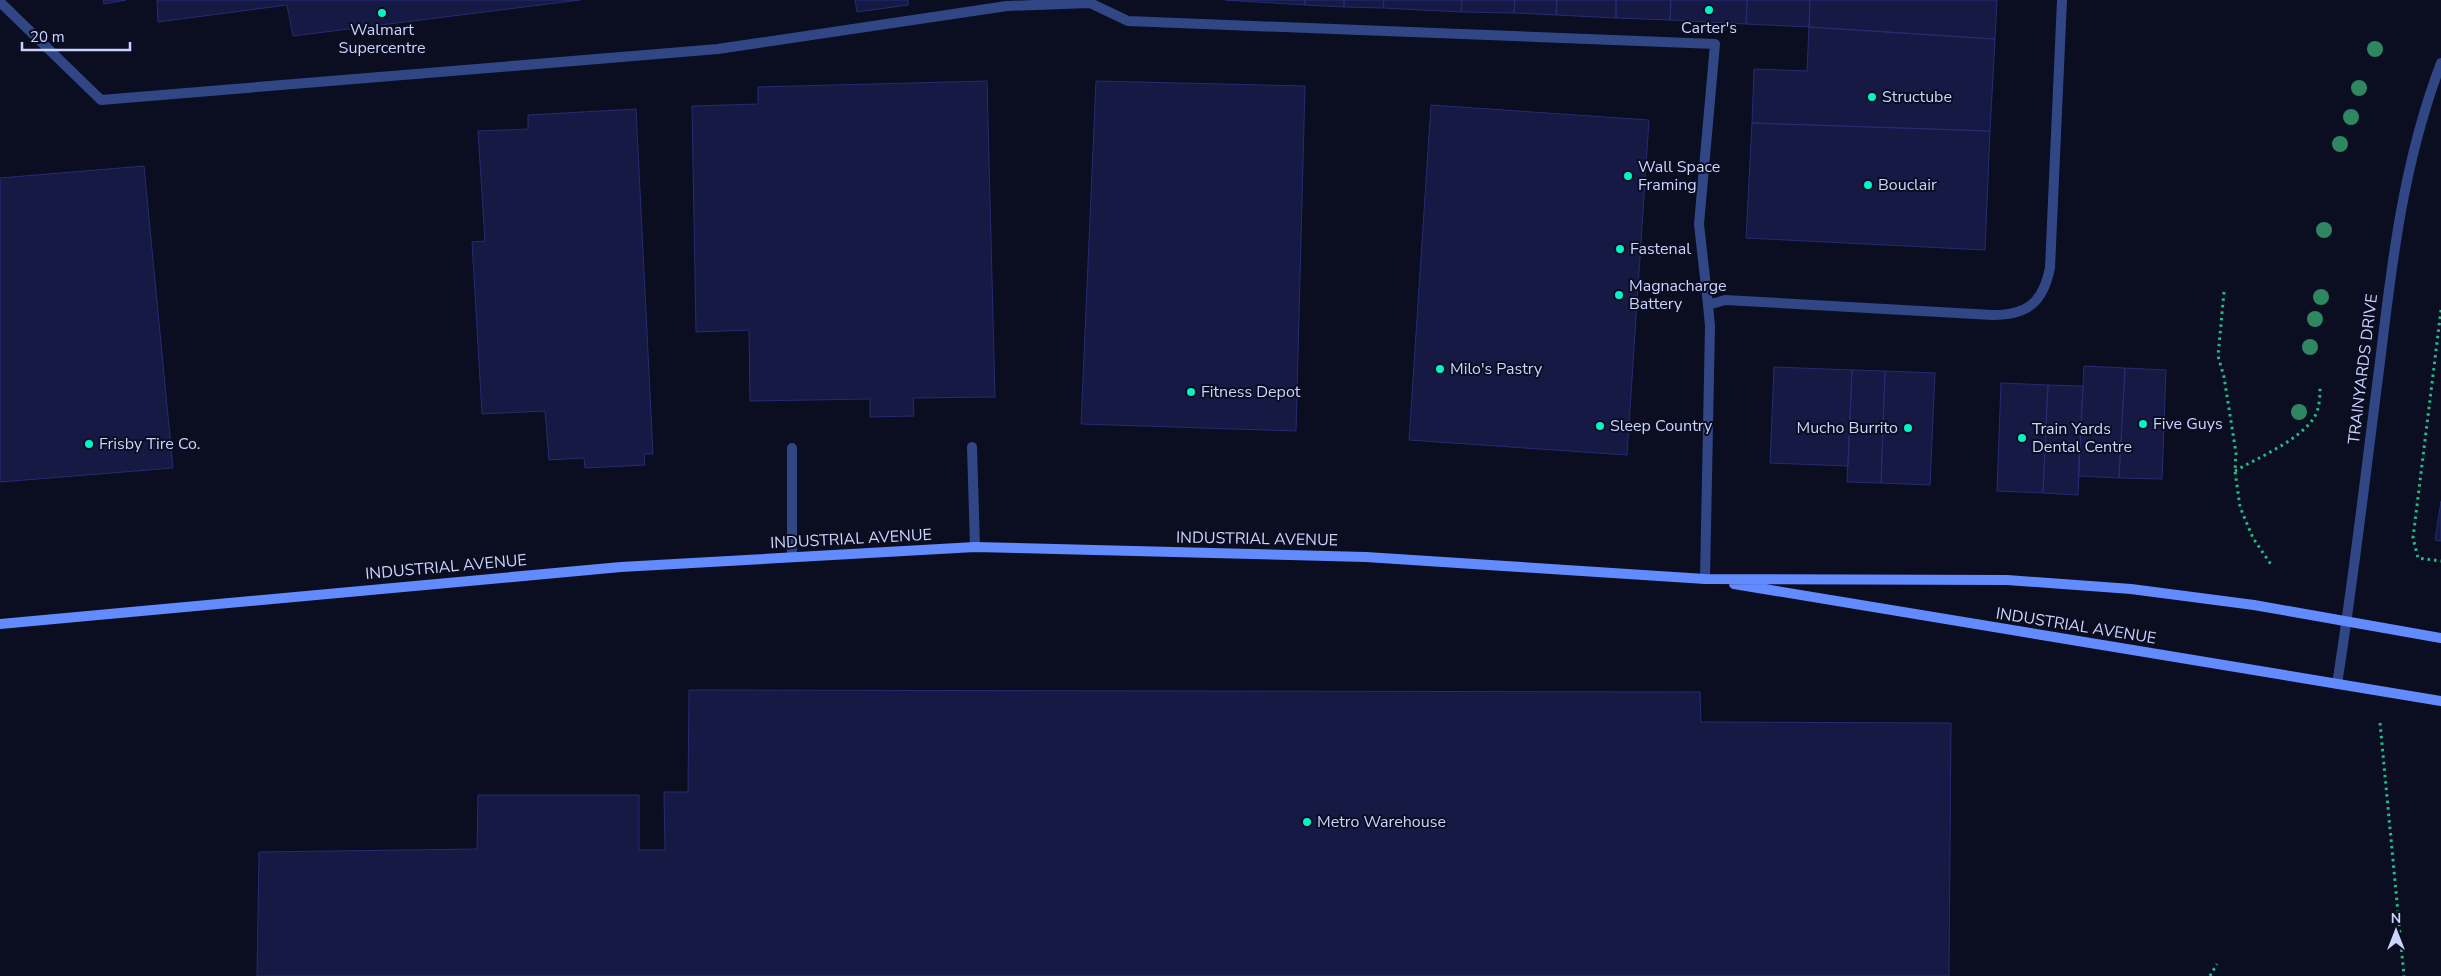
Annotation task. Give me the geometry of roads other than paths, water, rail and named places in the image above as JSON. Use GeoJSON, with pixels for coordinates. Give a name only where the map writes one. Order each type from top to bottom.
{"type":"FeatureCollection","features":[{"type":"Feature","properties":{"kind":"main road","name":"INDUSTRIAL AVENUE"},"geometry":{"type":"LineString","coordinates":[[0,624],[612,567],[975,547],[1366,557],[1706,579],[2007,580],[2131,589],[2254,605],[2441,638]]}},
{"type":"Feature","properties":{"kind":"main road","name":"INDUSTRIAL AVENUE"},"geometry":{"type":"LineString","coordinates":[[1706,579],[2441,701]]}},
{"type":"Feature","properties":{"kind":"street"},"geometry":{"type":"LineString","coordinates":[[1708,305],[1725,300],[1993,316],[2010,316],[2025,311],[2046,286],[2050,268],[2062,0]]}},
{"type":"Feature","properties":{"kind":"street"},"geometry":{"type":"LineString","coordinates":[[0,2],[101,100],[718,49],[1007,6],[1090,2],[1128,21],[1715,44],[1699,224],[1710,326],[1706,579]]}},
{"type":"Feature","properties":{"kind":"street","name":"TRAINYARDS DRIVE"},"geometry":{"type":"LineString","coordinates":[[2337,684],[2347,621],[2394,244],[2416,138],[2441,63]]}},
{"type":"Feature","properties":{"kind":"street"},"geometry":{"type":"LineString","coordinates":[[972,447],[975,547]]}},
{"type":"Feature","properties":{"kind":"street"},"geometry":{"type":"LineString","coordinates":[[792,448],[792,557]]}},
{"type":"Feature","properties":{"kind":"place","name":"Carter's"},"geometry":{"type":"Point","coordinates":[1709,10]}},
{"type":"Feature","properties":{"kind":"place","name":"Walmart Supercentre"},"geometry":{"type":"Point","coordinates":[382,13]}},
{"type":"Feature","properties":{"kind":"place","name":"Structube"},"geometry":{"type":"Point","coordinates":[1872,97]}},
{"type":"Feature","properties":{"kind":"place","name":"Wall Space Framing"},"geometry":{"type":"Point","coordinates":[1628,176]}},
{"type":"Feature","properties":{"kind":"place","name":"Bouclair"},"geometry":{"type":"Point","coordinates":[1868,185]}},
{"type":"Feature","properties":{"kind":"place","name":"Fastenal"},"geometry":{"type":"Point","coordinates":[1620,249]}},
{"type":"Feature","properties":{"kind":"place","name":"Magnacharge Battery"},"geometry":{"type":"Point","coordinates":[1619,295]}},
{"type":"Feature","properties":{"kind":"place","name":"Milo's Pastry"},"geometry":{"type":"Point","coordinates":[1440,369]}},
{"type":"Feature","properties":{"kind":"place","name":"Fitness Depot"},"geometry":{"type":"Point","coordinates":[1191,392]}},
{"type":"Feature","properties":{"kind":"place","name":"Five Guys"},"geometry":{"type":"Point","coordinates":[2143,424]}},
{"type":"Feature","properties":{"kind":"place","name":"Sleep Country"},"geometry":{"type":"Point","coordinates":[1600,426]}},
{"type":"Feature","properties":{"kind":"place","name":"Mucho Burrito"},"geometry":{"type":"Point","coordinates":[1908,428]}},
{"type":"Feature","properties":{"kind":"place","name":"Train Yards Dental Centre"},"geometry":{"type":"Point","coordinates":[2022,438]}},
{"type":"Feature","properties":{"kind":"place","name":"Frisby Tire Co."},"geometry":{"type":"Point","coordinates":[89,444]}},
{"type":"Feature","properties":{"kind":"place","name":"Metro Warehouse"},"geometry":{"type":"Point","coordinates":[1307,822]}}]}
